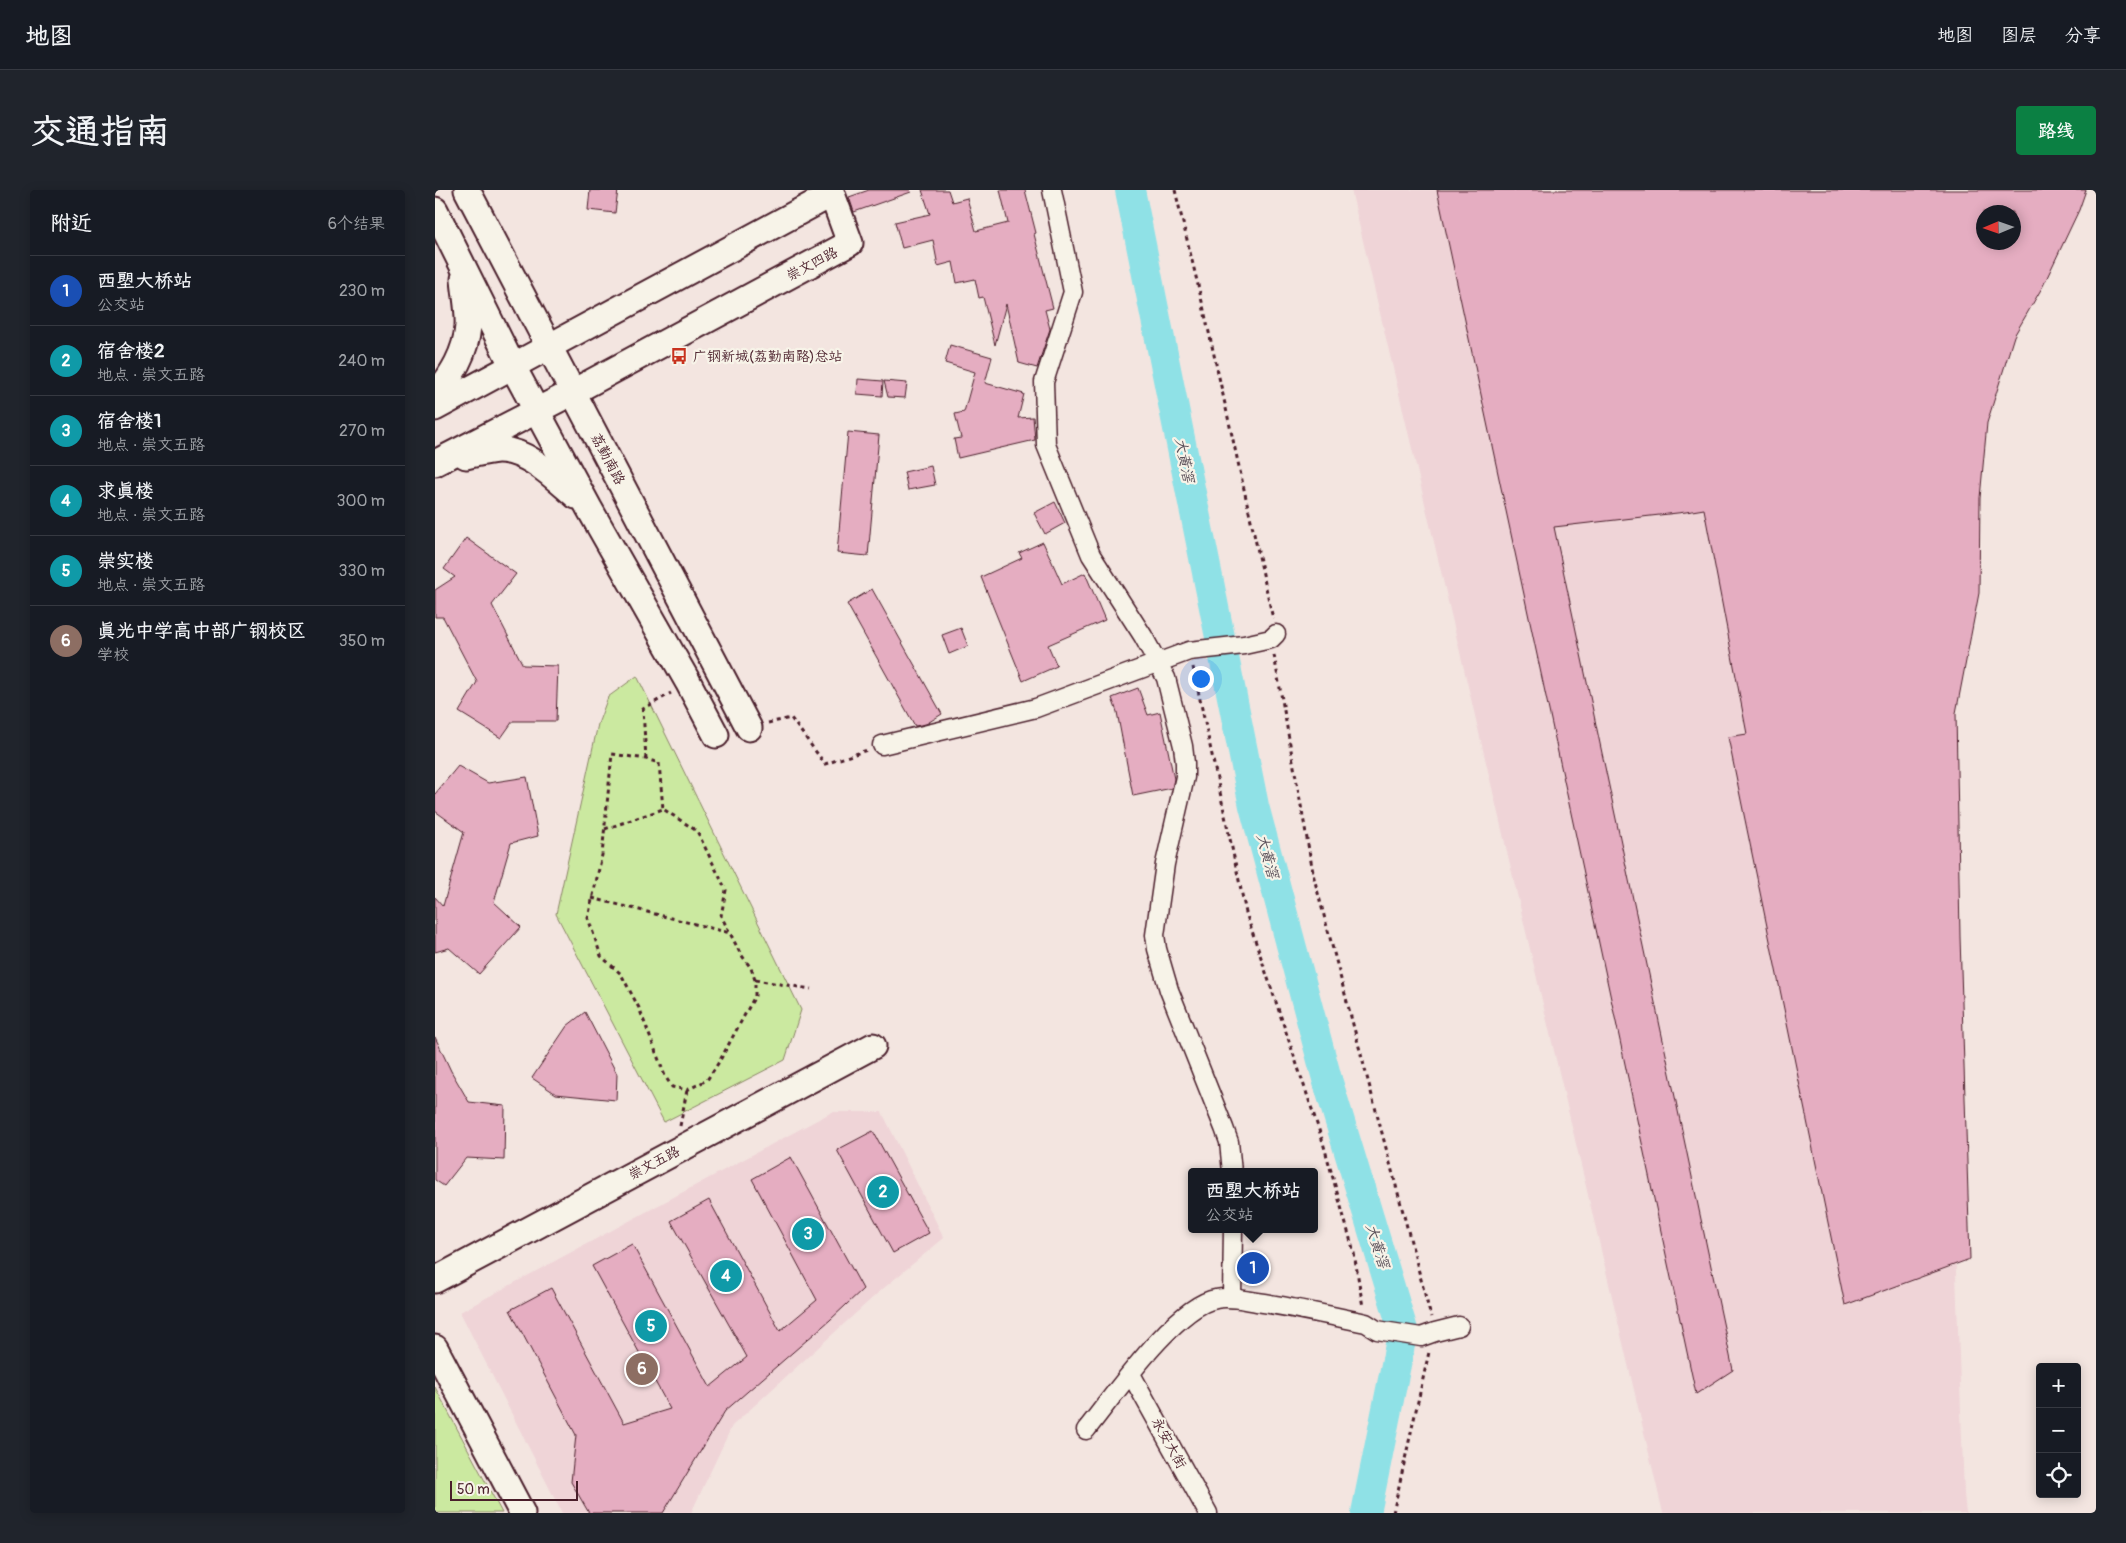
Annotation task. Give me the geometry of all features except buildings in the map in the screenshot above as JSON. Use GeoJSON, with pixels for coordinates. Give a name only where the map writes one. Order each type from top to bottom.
{"type":"FeatureCollection","features":[{"type":"Feature","properties":{"kind":"street","name":"荔勤南路"},"geometry":{"type":"LineString","coordinates":[[467,190],[749,728]]}},
{"type":"Feature","properties":{"kind":"street"},"geometry":{"type":"LineString","coordinates":[[1052,190],[1073,292],[1044,382],[1046,445],[1091,555],[1159,662],[1171,697],[1185,763],[1185,776],[1165,864],[1155,934],[1157,948],[1172,999],[1229,1142],[1232,1168]]}},
{"type":"Feature","properties":{"kind":"street","name":"崇文四路"},"geometry":{"type":"LineString","coordinates":[[435,408],[832,194],[850,243],[573,392],[437,462]]}},
{"type":"Feature","properties":{"kind":"street"},"geometry":{"type":"LineString","coordinates":[[435,210],[513,367],[589,508],[716,735]]}},
{"type":"Feature","properties":{"kind":"street"},"geometry":{"type":"LineString","coordinates":[[435,396],[450,377],[463,350],[468,326],[463,264]]}},
{"type":"Feature","properties":{"kind":"street"},"geometry":{"type":"LineString","coordinates":[[437,462],[498,450],[519,455],[552,475],[589,508]]}},
{"type":"Feature","properties":{"kind":"street"},"geometry":{"type":"LineString","coordinates":[[882,745],[1036,708],[1189,651],[1244,645],[1274,637]]}},
{"type":"Feature","properties":{"kind":"street","name":"崇文五路"},"geometry":{"type":"LineString","coordinates":[[435,1280],[873,1046]]}},
{"type":"Feature","properties":{"kind":"street"},"geometry":{"type":"LineString","coordinates":[[1232,1298],[1233,1233]]}},
{"type":"Feature","properties":{"kind":"street"},"geometry":{"type":"LineString","coordinates":[[1086,1430],[1159,1341],[1194,1308],[1217,1298],[1232,1298],[1372,1326],[1428,1334],[1459,1326]]}},
{"type":"Feature","properties":{"kind":"street"},"geometry":{"type":"LineString","coordinates":[[435,1348],[522,1513]]}},
{"type":"Feature","properties":{"kind":"street","name":"永安大街"},"geometry":{"type":"LineString","coordinates":[[1131,1374],[1208,1513]]}},
{"type":"Feature","properties":{"kind":"path"},"geometry":{"type":"LineString","coordinates":[[1175,190],[1204,310],[1274,637],[1314,878],[1428,1334],[1423,1371],[1393,1513]]}},
{"type":"Feature","properties":{"kind":"path"},"geometry":{"type":"LineString","coordinates":[[1189,651],[1247,913],[1322,1139],[1372,1326]]}},
{"type":"Feature","properties":{"kind":"path"},"geometry":{"type":"LineString","coordinates":[[646,759],[643,709],[688,682]]}},
{"type":"Feature","properties":{"kind":"path"},"geometry":{"type":"LineString","coordinates":[[749,728],[791,718],[825,764],[882,745]]}},
{"type":"Feature","properties":{"kind":"path"},"geometry":{"type":"LineString","coordinates":[[612,754],[659,763],[663,809],[697,831],[725,890],[721,916],[739,953],[751,968],[755,980],[755,996],[719,1062],[707,1080],[687,1090],[672,1087],[665,1076],[639,1008],[621,974],[601,956],[587,918],[602,855],[612,754]]}},
{"type":"Feature","properties":{"kind":"path"},"geometry":{"type":"LineString","coordinates":[[605,829],[663,809]]}},
{"type":"Feature","properties":{"kind":"path"},"geometry":{"type":"LineString","coordinates":[[592,898],[729,933]]}},
{"type":"Feature","properties":{"kind":"path"},"geometry":{"type":"LineString","coordinates":[[755,980],[811,989]]}},
{"type":"Feature","properties":{"kind":"path"},"geometry":{"type":"LineString","coordinates":[[679,1130],[687,1090]]}},
{"type":"Feature","properties":{"kind":"shaded area"},"geometry":{"type":"Polygon","coordinates":[[[1351,190],[2055,190],[1929,531],[1966,1513],[1663,1513],[1351,190]]]}},
{"type":"Feature","properties":{"kind":"shaded area"},"geometry":{"type":"Polygon","coordinates":[[[832,1112],[882,1112],[944,1238],[879,1292],[732,1426],[691,1513],[562,1513],[460,1312],[832,1112]]]}},
{"type":"Feature","properties":{"kind":"green space"},"geometry":{"type":"Polygon","coordinates":[[[637,676],[801,1010],[785,1060],[664,1122],[556,914],[598,724],[608,697],[637,676]]]}},
{"type":"Feature","properties":{"kind":"green space"},"geometry":{"type":"Polygon","coordinates":[[[435,1387],[502,1513],[435,1513],[435,1387]]]}},
{"type":"Feature","properties":{"kind":"waterway","name":"大黄滘"},"geometry":{"type":"LineString","coordinates":[[1130,190],[1254,806],[1327,1079],[1403,1330],[1366,1513]]}},
{"type":"Feature","properties":{"kind":"place","name":"广钢新城(荔勤南路)总站"},"geometry":{"type":"Point","coordinates":[679,356]}},
{"type":"Feature","properties":{"kind":"place","name":"宿舍楼2"},"geometry":{"type":"Point","coordinates":[883,1192]}},
{"type":"Feature","properties":{"kind":"place","name":"宿舍楼1"},"geometry":{"type":"Point","coordinates":[808,1234]}},
{"type":"Feature","properties":{"kind":"place","name":"西塱大桥站"},"geometry":{"type":"Point","coordinates":[1253,1268]}},
{"type":"Feature","properties":{"kind":"place","name":"求真楼"},"geometry":{"type":"Point","coordinates":[726,1276]}},
{"type":"Feature","properties":{"kind":"place","name":"崇实楼"},"geometry":{"type":"Point","coordinates":[651,1326]}},
{"type":"Feature","properties":{"kind":"place","name":"真光中学高中部广钢校区"},"geometry":{"type":"Point","coordinates":[642,1369]}}]}
